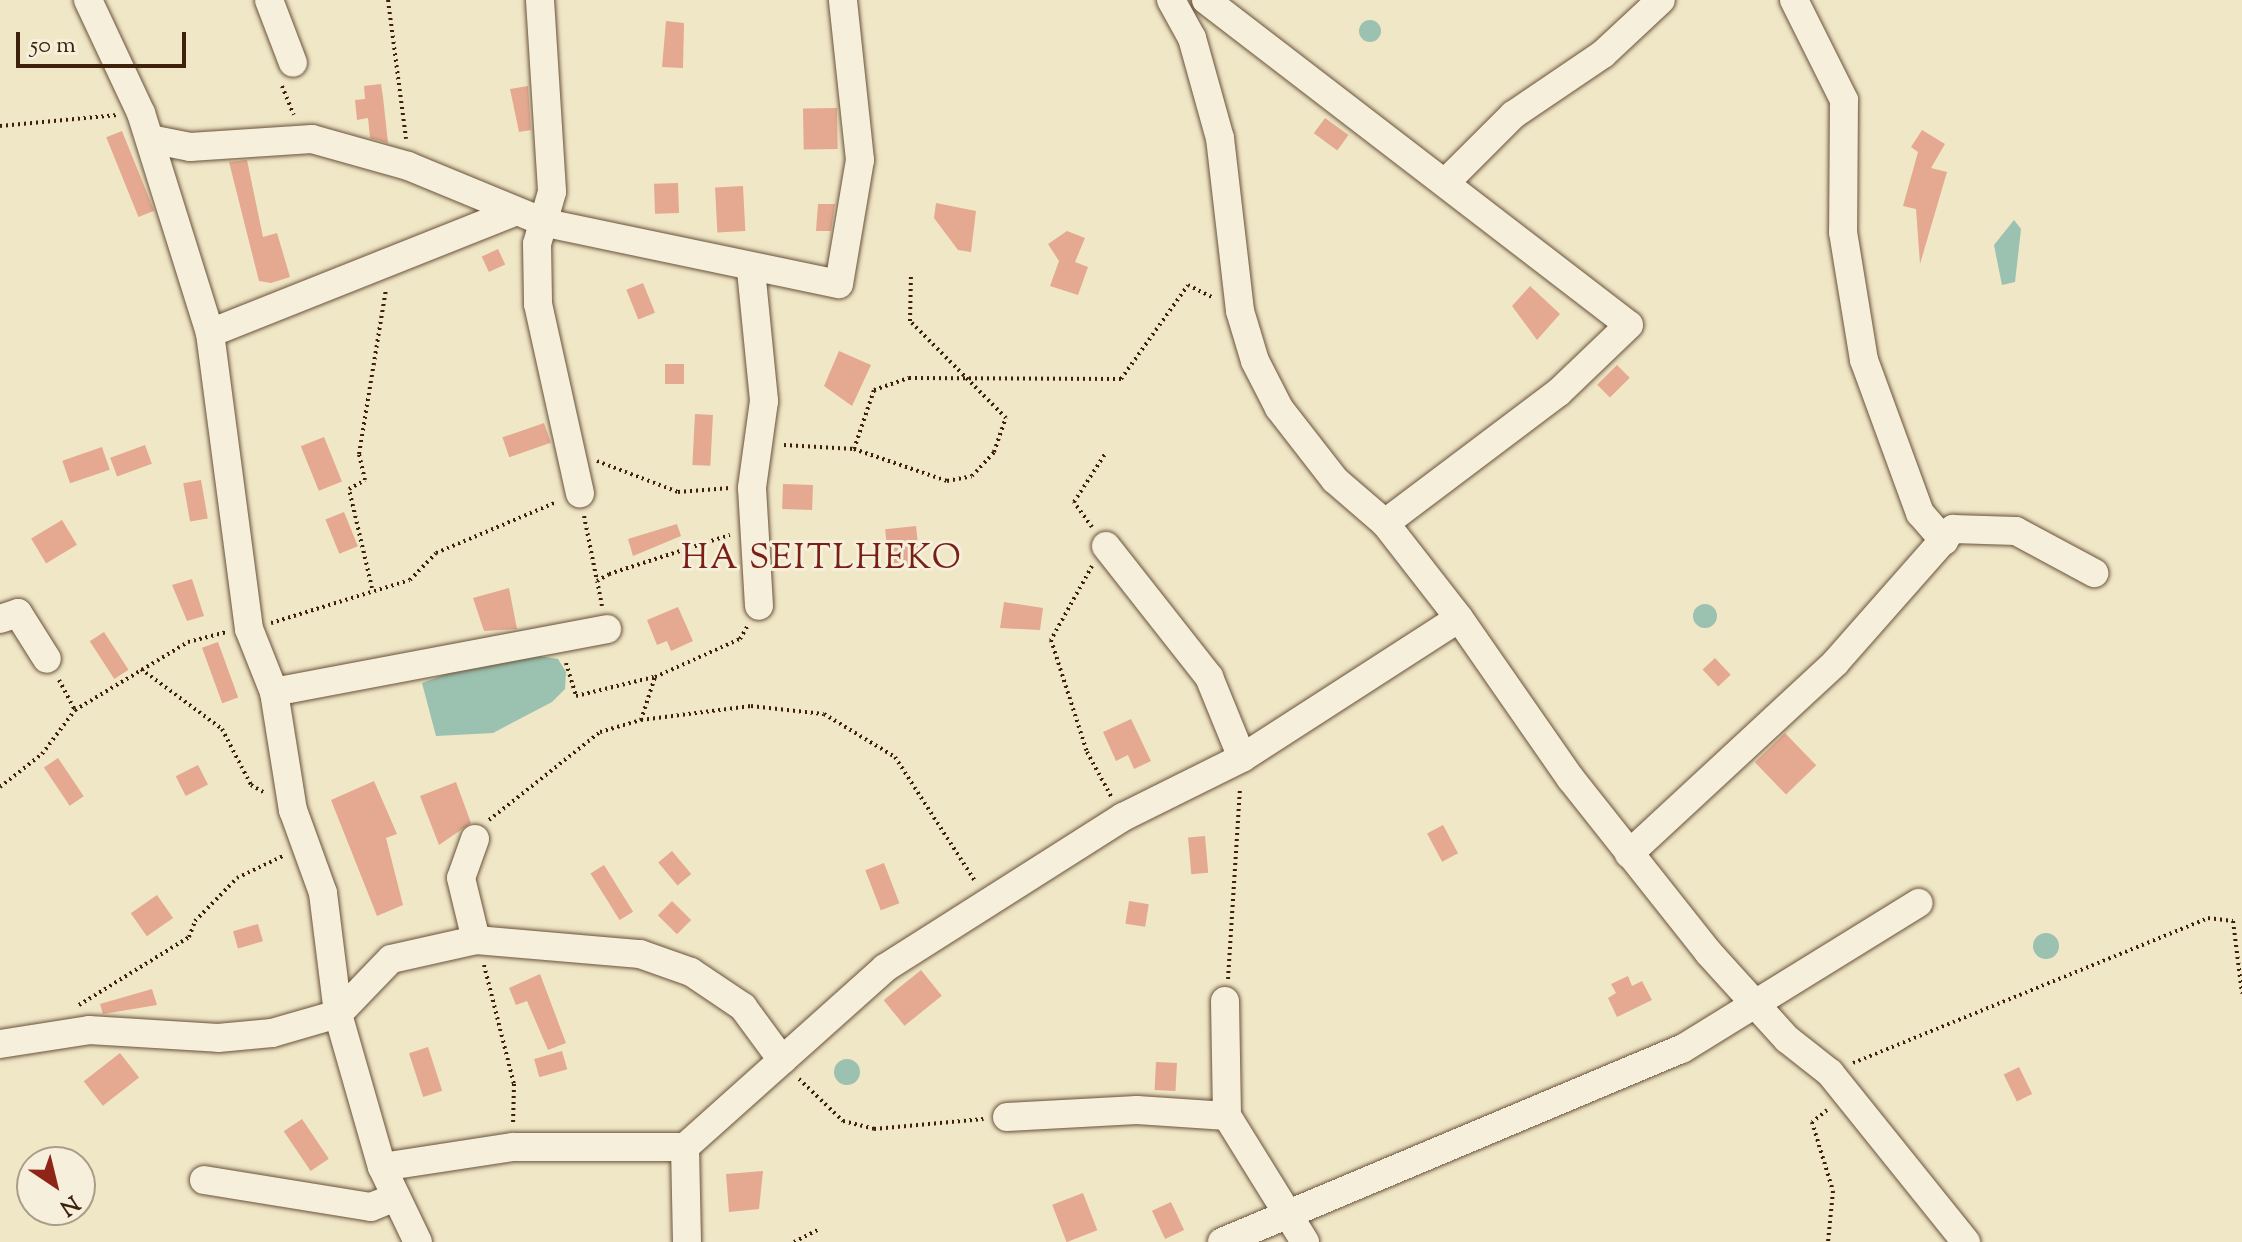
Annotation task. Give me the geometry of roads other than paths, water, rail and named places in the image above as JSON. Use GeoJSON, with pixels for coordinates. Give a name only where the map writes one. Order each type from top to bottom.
{"type":"FeatureCollection","features":[{"type":"Feature","properties":{"kind":"street"},"geometry":{"type":"LineString","coordinates":[[88,0],[145,126],[210,333],[249,629],[274,692],[293,810],[323,893],[338,1014],[382,1167],[418,1242]]}},
{"type":"Feature","properties":{"kind":"street"},"geometry":{"type":"LineString","coordinates":[[269,0],[289,55]]}},
{"type":"Feature","properties":{"kind":"street"},"geometry":{"type":"LineString","coordinates":[[540,0],[552,192],[546,223],[537,244],[538,304],[580,493]]}},
{"type":"Feature","properties":{"kind":"street"},"geometry":{"type":"LineString","coordinates":[[145,126],[190,147],[304,139],[408,166],[512,213],[546,223],[751,270],[839,284],[860,160],[843,0]]}},
{"type":"Feature","properties":{"kind":"street"},"geometry":{"type":"LineString","coordinates":[[1171,0],[1192,38],[1220,138],[1240,311],[1279,408],[1335,480],[1385,523],[1459,618],[1629,854],[1756,1006],[1837,1084],[1966,1242]]}},
{"type":"Feature","properties":{"kind":"street"},"geometry":{"type":"LineString","coordinates":[[1206,0],[1629,325],[1559,392],[1385,523]]}},
{"type":"Feature","properties":{"kind":"street"},"geometry":{"type":"LineString","coordinates":[[1446,182],[1513,115],[1603,54],[1661,0]]}},
{"type":"Feature","properties":{"kind":"street"},"geometry":{"type":"LineString","coordinates":[[1794,0],[1844,100],[1843,232],[1864,360],[1920,513],[1944,541]]}},
{"type":"Feature","properties":{"kind":"street"},"geometry":{"type":"LineString","coordinates":[[210,333],[512,213]]}},
{"type":"Feature","properties":{"kind":"street"},"geometry":{"type":"LineString","coordinates":[[751,270],[762,354],[759,436],[752,488],[752,530],[759,606]]}},
{"type":"Feature","properties":{"kind":"street"},"geometry":{"type":"LineString","coordinates":[[1629,854],[1835,663],[1953,529],[2016,531],[2094,573]]}},
{"type":"Feature","properties":{"kind":"street"},"geometry":{"type":"LineString","coordinates":[[1106,546],[1209,677],[1242,758]]}},
{"type":"Feature","properties":{"kind":"street"},"geometry":{"type":"LineString","coordinates":[[0,619],[18,613],[47,659]]}},
{"type":"Feature","properties":{"kind":"street"},"geometry":{"type":"LineString","coordinates":[[382,1167],[513,1147],[685,1147],[885,968],[1123,817],[1242,758],[1459,618]]}},
{"type":"Feature","properties":{"kind":"street"},"geometry":{"type":"LineString","coordinates":[[274,692],[607,629]]}},
{"type":"Feature","properties":{"kind":"street"},"geometry":{"type":"LineString","coordinates":[[475,839],[461,878],[476,940]]}},
{"type":"Feature","properties":{"kind":"street"},"geometry":{"type":"LineString","coordinates":[[1222,1242],[1682,1049],[1918,903]]}},
{"type":"Feature","properties":{"kind":"street"},"geometry":{"type":"LineString","coordinates":[[0,1044],[52,1032],[218,1038],[338,1014],[391,959],[476,940],[640,954],[691,972],[743,1007],[782,1060]]}},
{"type":"Feature","properties":{"kind":"street"},"geometry":{"type":"LineString","coordinates":[[1225,1001],[1227,1116],[1305,1242]]}},
{"type":"Feature","properties":{"kind":"street"},"geometry":{"type":"LineString","coordinates":[[1007,1117],[1137,1110],[1227,1116]]}},
{"type":"Feature","properties":{"kind":"street"},"geometry":{"type":"LineString","coordinates":[[685,1147],[687,1242]]}},
{"type":"Feature","properties":{"kind":"street"},"geometry":{"type":"LineString","coordinates":[[204,1180],[371,1207],[396,1197]]}},
{"type":"Feature","properties":{"kind":"district","name":"HA SEITLHEKO"},"geometry":{"type":"Point","coordinates":[822,560]}}]}
